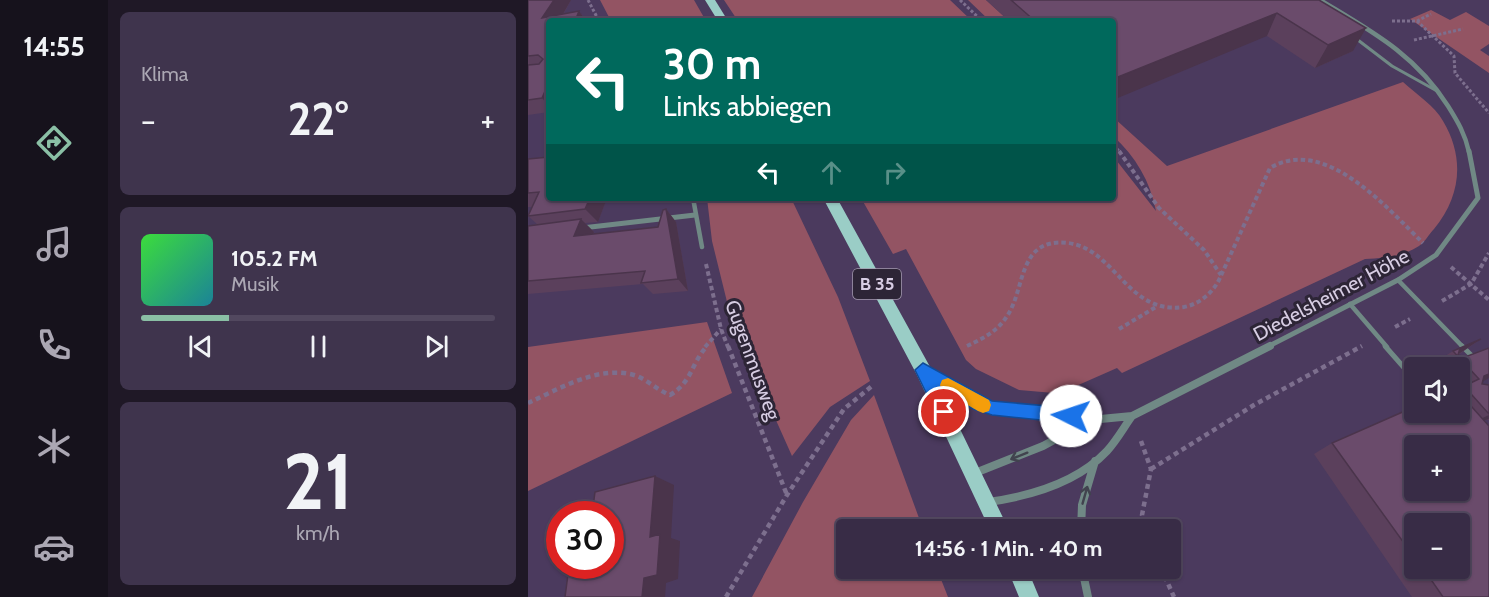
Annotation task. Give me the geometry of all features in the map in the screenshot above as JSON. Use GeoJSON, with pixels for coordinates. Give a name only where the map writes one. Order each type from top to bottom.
{"type":"FeatureCollection","features":[{"type":"Feature","properties":{"kind":"main road"},"geometry":{"type":"LineString","coordinates":[[710,0],[721,18]]}},
{"type":"Feature","properties":{"kind":"main road","name":"B 35"},"geometry":{"type":"LineString","coordinates":[[832,201],[929,374],[995,519]]}},
{"type":"Feature","properties":{"kind":"main road"},"geometry":{"type":"LineString","coordinates":[[1022,579],[1029,597]]}},
{"type":"Feature","properties":{"kind":"street","name":"Diedelsheimer Höhe"},"geometry":{"type":"LineString","coordinates":[[1132,416],[1398,280],[1437,255],[1478,198],[1465,133],[1424,72],[1392,44],[1320,0]]}},
{"type":"Feature","properties":{"kind":"street"},"geometry":{"type":"LineString","coordinates":[[573,230],[695,214]]}},
{"type":"Feature","properties":{"kind":"street"},"geometry":{"type":"LineString","coordinates":[[929,374],[978,404],[992,408],[1090,420],[1132,416]]}},
{"type":"Feature","properties":{"kind":"street"},"geometry":{"type":"LineString","coordinates":[[988,502],[1018,498],[1052,488],[1106,452],[1132,416]]}},
{"type":"Feature","properties":{"kind":"street"},"geometry":{"type":"LineString","coordinates":[[975,473],[1043,446],[1090,420]]}},
{"type":"Feature","properties":{"kind":"street"},"geometry":{"type":"LineString","coordinates":[[1081,519],[1082,505],[1095,460]]}},
{"type":"Feature","properties":{"kind":"street"},"geometry":{"type":"LineString","coordinates":[[1084,579],[1088,597]]}},
{"type":"Feature","properties":{"kind":"lane"},"geometry":{"type":"LineString","coordinates":[[1348,33],[1392,66],[1439,92]]}},
{"type":"Feature","properties":{"kind":"lane"},"geometry":{"type":"LineString","coordinates":[[693,201],[702,247]]}},
{"type":"Feature","properties":{"kind":"lane"},"geometry":{"type":"LineString","coordinates":[[1398,280],[1477,362]]}},
{"type":"Feature","properties":{"kind":"lane"},"geometry":{"type":"LineString","coordinates":[[1350,304],[1404,367]]}},
{"type":"Feature","properties":{"kind":"path"},"geometry":{"type":"LineString","coordinates":[[588,0],[597,18]]}},
{"type":"Feature","properties":{"kind":"path"},"geometry":{"type":"LineString","coordinates":[[960,0],[979,18]]}},
{"type":"Feature","properties":{"kind":"path"},"geometry":{"type":"LineString","coordinates":[[1387,19],[1405,23],[1417,21],[1431,14]]}},
{"type":"Feature","properties":{"kind":"path"},"geometry":{"type":"LineString","coordinates":[[1417,21],[1431,38],[1454,56],[1455,73],[1489,113]]}},
{"type":"Feature","properties":{"kind":"path"},"geometry":{"type":"LineString","coordinates":[[1392,44],[1431,38],[1463,29]]}},
{"type":"Feature","properties":{"kind":"path"},"geometry":{"type":"LineString","coordinates":[[1116,148],[1159,208],[1204,250],[1221,275]]}},
{"type":"Feature","properties":{"kind":"path"},"geometry":{"type":"LineString","coordinates":[[967,346],[992,335],[1009,316],[1029,256],[1047,244],[1071,244],[1091,251],[1137,295],[1157,307],[1180,310],[1201,302],[1217,285],[1270,168],[1288,160],[1315,161],[1339,170],[1361,186],[1489,300]]}},
{"type":"Feature","properties":{"kind":"path","name":"Gugenmusweg"},"geometry":{"type":"LineString","coordinates":[[702,247],[722,328],[787,495]]}},
{"type":"Feature","properties":{"kind":"path"},"geometry":{"type":"LineString","coordinates":[[1143,519],[1142,515],[1151,469],[1254,405],[1471,284],[1489,253]]}},
{"type":"Feature","properties":{"kind":"path"},"geometry":{"type":"LineString","coordinates":[[1119,329],[1146,311],[1157,307]]}},
{"type":"Feature","properties":{"kind":"path"},"geometry":{"type":"LineString","coordinates":[[528,403],[582,381],[609,374],[631,374],[650,381],[659,391],[670,395],[685,386],[696,358],[722,328]]}},
{"type":"Feature","properties":{"kind":"path"},"geometry":{"type":"LineString","coordinates":[[726,597],[787,495],[844,409],[872,386]]}},
{"type":"Feature","properties":{"kind":"path"},"geometry":{"type":"LineString","coordinates":[[1166,579],[1174,597]]}},
{"type":"Feature","properties":{"kind":"shaded area"},"geometry":{"type":"Polygon","coordinates":[[[600,0],[694,0],[704,18],[609,18],[600,0]]]}},
{"type":"Feature","properties":{"kind":"shaded area"},"geometry":{"type":"Polygon","coordinates":[[[724,0],[950,0],[969,18],[736,18],[724,0]]]}},
{"type":"Feature","properties":{"kind":"shaded area"},"geometry":{"type":"Polygon","coordinates":[[[968,0],[986,0],[1006,18],[987,18],[968,0]]]}},
{"type":"Feature","properties":{"kind":"shaded area"},"geometry":{"type":"Polygon","coordinates":[[[1431,10],[1450,20],[1466,12],[1489,26],[1489,44],[1480,50],[1489,56],[1489,73],[1410,19],[1431,10]]]}},
{"type":"Feature","properties":{"kind":"shaded area"},"geometry":{"type":"Polygon","coordinates":[[[1403,82],[1440,116],[1455,149],[1457,176],[1455,190],[1443,216],[1421,244],[1413,250],[1399,255],[1365,259],[1122,373],[1117,368],[1067,390],[1054,393],[1019,390],[976,369],[966,360],[906,249],[893,254],[863,201],[1116,201],[1116,160],[1156,211],[1141,170],[1129,152],[1116,139],[1116,120],[1167,166],[1403,82]]]}},
{"type":"Feature","properties":{"kind":"shaded area"},"geometry":{"type":"Polygon","coordinates":[[[707,201],[792,201],[838,297],[870,381],[830,407],[792,456],[732,322],[712,241],[707,201]]]}},
{"type":"Feature","properties":{"kind":"shaded area"},"geometry":{"type":"Polygon","coordinates":[[[707,322],[732,393],[528,491],[528,347],[707,322]]]}},
{"type":"Feature","properties":{"kind":"shaded area"},"geometry":{"type":"Polygon","coordinates":[[[874,395],[919,519],[836,519],[836,579],[941,579],[948,597],[752,597],[803,502],[851,420],[874,395]]]}},
{"type":"Feature","properties":{"kind":"building"},"geometry":{"type":"Polygon","coordinates":[[[528,0],[554,0],[542,18],[579,11],[576,18],[546,18],[546,89],[542,98],[528,100],[528,65],[539,64],[543,59],[538,55],[528,56],[528,0]]]}},
{"type":"Feature","properties":{"kind":"building"},"geometry":{"type":"Polygon","coordinates":[[[1011,0],[1319,0],[1366,28],[1328,45],[1277,13],[1116,78],[1116,18],[1032,18],[1011,0]]]}},
{"type":"Feature","properties":{"kind":"building"},"geometry":{"type":"Polygon","coordinates":[[[546,157],[546,201],[589,201],[585,209],[528,216],[539,192],[528,193],[528,159],[546,157]]]}},
{"type":"Feature","properties":{"kind":"building"},"geometry":{"type":"Polygon","coordinates":[[[666,209],[678,279],[641,283],[645,271],[528,281],[528,226],[581,219],[574,236],[658,227],[663,210],[666,209]]]}},
{"type":"Feature","properties":{"kind":"building"},"geometry":{"type":"Polygon","coordinates":[[[1460,348],[1458,355],[1465,357],[1459,357],[1453,351],[1460,348]]]}},
{"type":"Feature","properties":{"kind":"building"},"geometry":{"type":"Polygon","coordinates":[[[1489,348],[1489,374],[1484,376],[1482,384],[1489,385],[1489,414],[1471,394],[1470,383],[1479,379],[1470,369],[1470,357],[1465,357],[1489,348]]]}},
{"type":"Feature","properties":{"kind":"building"},"geometry":{"type":"Polygon","coordinates":[[[1470,405],[1489,426],[1489,597],[1443,597],[1431,579],[1470,579],[1470,513],[1404,513],[1404,543],[1332,443],[1404,411],[1404,423],[1470,423],[1470,405]]]}},
{"type":"Feature","properties":{"kind":"building"},"geometry":{"type":"Polygon","coordinates":[[[655,476],[650,537],[660,534],[657,575],[644,578],[642,597],[565,597],[567,579],[624,579],[624,501],[594,501],[595,492],[655,476]]]}},
{"type":"Feature","properties":{"kind":"slow traffic"},"geometry":{"type":"LineString","coordinates":[[948,385],[983,405]]}},
{"type":"Feature","properties":{"kind":"route"},"geometry":{"type":"LineString","coordinates":[[944,412],[923,370],[978,404],[1012,412],[1071,416]]}}]}
